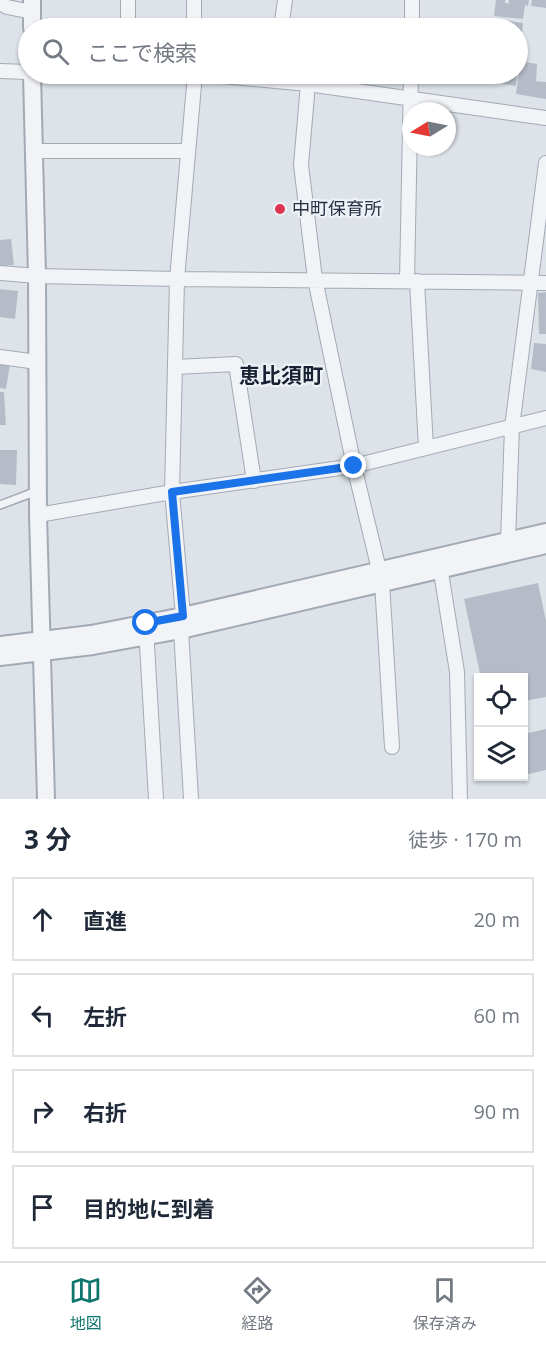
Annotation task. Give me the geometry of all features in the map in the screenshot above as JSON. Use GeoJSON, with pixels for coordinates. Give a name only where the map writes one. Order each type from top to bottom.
{"type":"FeatureCollection","features":[{"type":"Feature","properties":{"kind":"street"},"geometry":{"type":"LineString","coordinates":[[128,0],[128,18]]}},
{"type":"Feature","properties":{"kind":"street"},"geometry":{"type":"LineString","coordinates":[[194,0],[194,18]]}},
{"type":"Feature","properties":{"kind":"street"},"geometry":{"type":"LineString","coordinates":[[282,18],[285,0]]}},
{"type":"Feature","properties":{"kind":"street"},"geometry":{"type":"LineString","coordinates":[[412,0],[412,18]]}},
{"type":"Feature","properties":{"kind":"street"},"geometry":{"type":"LineString","coordinates":[[0,3],[32,14]]}},
{"type":"Feature","properties":{"kind":"street"},"geometry":{"type":"LineString","coordinates":[[0,70],[18,72]]}},
{"type":"Feature","properties":{"kind":"street"},"geometry":{"type":"LineString","coordinates":[[31,84],[37,276],[38,515],[46,799]]}},
{"type":"Feature","properties":{"kind":"street"},"geometry":{"type":"LineString","coordinates":[[191,799],[182,623],[172,492],[177,279],[194,84]]}},
{"type":"Feature","properties":{"kind":"street"},"geometry":{"type":"LineString","coordinates":[[392,747],[381,576],[354,466],[315,279],[301,165],[308,84],[546,118]]}},
{"type":"Feature","properties":{"kind":"street"},"geometry":{"type":"LineString","coordinates":[[411,84],[412,281],[426,448]]}},
{"type":"Feature","properties":{"kind":"street"},"geometry":{"type":"LineString","coordinates":[[34,151],[188,152]]}},
{"type":"Feature","properties":{"kind":"street"},"geometry":{"type":"LineString","coordinates":[[508,541],[512,426],[539,283],[546,163]]}},
{"type":"Feature","properties":{"kind":"street"},"geometry":{"type":"LineString","coordinates":[[0,273],[177,279],[539,283]]}},
{"type":"Feature","properties":{"kind":"street"},"geometry":{"type":"LineString","coordinates":[[0,357],[37,362]]}},
{"type":"Feature","properties":{"kind":"street"},"geometry":{"type":"LineString","coordinates":[[175,367],[236,364],[254,480]]}},
{"type":"Feature","properties":{"kind":"street"},"geometry":{"type":"LineString","coordinates":[[38,515],[172,492],[354,466],[546,418]]}},
{"type":"Feature","properties":{"kind":"street"},"geometry":{"type":"LineString","coordinates":[[440,563],[508,541],[546,532]]}},
{"type":"Feature","properties":{"kind":"street"},"geometry":{"type":"LineString","coordinates":[[0,645],[93,646],[146,629],[182,623],[381,576],[440,563],[546,545]]}},
{"type":"Feature","properties":{"kind":"street"},"geometry":{"type":"LineString","coordinates":[[440,563],[457,672],[460,799]]}},
{"type":"Feature","properties":{"kind":"street"},"geometry":{"type":"LineString","coordinates":[[146,629],[156,799]]}},
{"type":"Feature","properties":{"kind":"street"},"geometry":{"type":"LineString","coordinates":[[0,657],[42,646]]}},
{"type":"Feature","properties":{"kind":"lane"},"geometry":{"type":"LineString","coordinates":[[0,506],[38,491]]}},
{"type":"Feature","properties":{"kind":"building"},"geometry":{"type":"Polygon","coordinates":[[[496,0],[505,0],[505,3],[514,4],[509,3],[509,0],[529,0],[528,6],[525,5],[523,18],[494,16],[496,0]]]}},
{"type":"Feature","properties":{"kind":"building"},"geometry":{"type":"Polygon","coordinates":[[[532,0],[546,0],[546,8],[531,6],[532,0]]]}},
{"type":"Feature","properties":{"kind":"building"},"geometry":{"type":"Polygon","coordinates":[[[528,62],[537,64],[536,81],[546,82],[546,99],[516,94],[517,84],[528,84],[528,62]]]}},
{"type":"Feature","properties":{"kind":"building"},"geometry":{"type":"Polygon","coordinates":[[[11,239],[14,265],[0,266],[0,240],[11,239]]]}},
{"type":"Feature","properties":{"kind":"building"},"geometry":{"type":"Polygon","coordinates":[[[0,289],[18,291],[15,319],[0,317],[0,289]]]}},
{"type":"Feature","properties":{"kind":"building"},"geometry":{"type":"Polygon","coordinates":[[[546,292],[546,334],[539,334],[538,293],[546,292]]]}},
{"type":"Feature","properties":{"kind":"building"},"geometry":{"type":"Polygon","coordinates":[[[534,343],[546,344],[546,372],[531,369],[534,343]]]}},
{"type":"Feature","properties":{"kind":"building"},"geometry":{"type":"Polygon","coordinates":[[[0,363],[10,364],[6,389],[0,388],[0,363]]]}},
{"type":"Feature","properties":{"kind":"building"},"geometry":{"type":"Polygon","coordinates":[[[0,392],[4,392],[6,425],[0,425],[0,392]]]}},
{"type":"Feature","properties":{"kind":"building"},"geometry":{"type":"Polygon","coordinates":[[[0,450],[17,450],[16,485],[0,484],[0,450]]]}},
{"type":"Feature","properties":{"kind":"building"},"geometry":{"type":"Polygon","coordinates":[[[538,583],[546,621],[546,697],[528,700],[528,673],[480,673],[464,599],[538,583]]]}},
{"type":"Feature","properties":{"kind":"building"},"geometry":{"type":"Polygon","coordinates":[[[546,729],[546,770],[528,774],[528,733],[546,729]]]}},
{"type":"Feature","properties":{"kind":"place","name":"中町保育所"},"geometry":{"type":"Point","coordinates":[280,209]}},
{"type":"Feature","properties":{"kind":"district","name":"恵比須町"},"geometry":{"type":"Point","coordinates":[281,376]}},
{"type":"Feature","properties":{"kind":"route"},"geometry":{"type":"LineString","coordinates":[[146,623],[183,616],[172,492],[354,466]]}}]}
